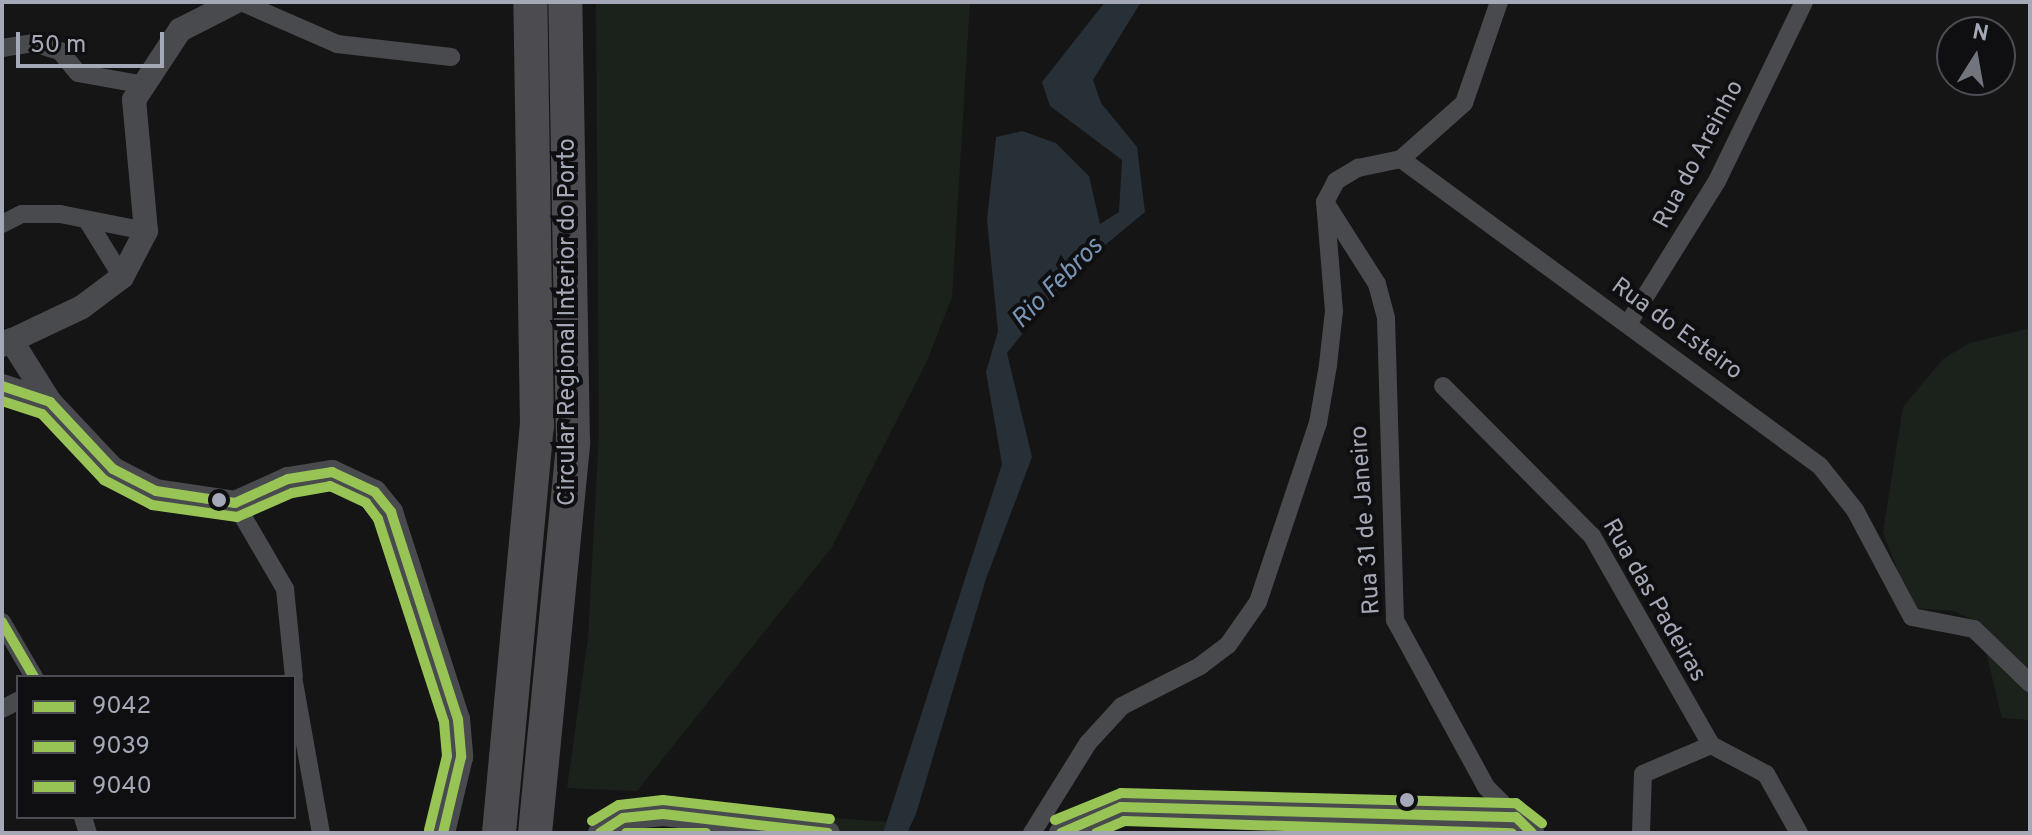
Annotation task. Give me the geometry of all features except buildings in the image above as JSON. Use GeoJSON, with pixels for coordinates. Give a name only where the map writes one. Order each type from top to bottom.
{"type":"FeatureCollection","features":[{"type":"Feature","properties":{"kind":"highway","name":"Circular Regional Interior do Porto"},"geometry":{"type":"LineString","coordinates":[[499,830],[537,426],[530,2]]}},
{"type":"Feature","properties":{"kind":"highway","name":"Circular Regional Interior do Porto"},"geometry":{"type":"LineString","coordinates":[[535,830],[573,442],[565,2]]}},
{"type":"Feature","properties":{"kind":"street"},"geometry":{"type":"LineString","coordinates":[[443,833],[461,736],[391,512],[355,478],[332,472],[288,479],[235,503],[137,484],[95,452],[50,402],[7,343],[89,303],[122,277],[146,231],[148,193],[130,117],[144,85],[180,30],[238,2],[337,44],[451,57]]}},
{"type":"Feature","properties":{"kind":"street"},"geometry":{"type":"LineString","coordinates":[[1032,833],[1088,743],[1122,706],[1200,666],[1228,645],[1258,602],[1320,408],[1334,311],[1325,202],[1336,181],[1358,168],[1401,159],[1464,103],[1499,2]]}},
{"type":"Feature","properties":{"kind":"street","name":"Rua do Areinho"},"geometry":{"type":"LineString","coordinates":[[1628,324],[1717,181],[1804,2]]}},
{"type":"Feature","properties":{"kind":"street"},"geometry":{"type":"LineString","coordinates":[[2,48],[33,43],[60,51],[78,73],[144,85]]}},
{"type":"Feature","properties":{"kind":"street","name":"Rua do Esteiro"},"geometry":{"type":"LineString","coordinates":[[1401,159],[1820,466],[1855,510],[1912,617],[1974,629],[2030,683]]}},
{"type":"Feature","properties":{"kind":"street","name":"Rua 31 de Janeiro"},"geometry":{"type":"LineString","coordinates":[[1325,202],[1377,284],[1386,318],[1395,620],[1486,787],[1524,825]]}},
{"type":"Feature","properties":{"kind":"street"},"geometry":{"type":"LineString","coordinates":[[2,224],[22,214],[87,220],[146,231]]}},
{"type":"Feature","properties":{"kind":"street"},"geometry":{"type":"LineString","coordinates":[[87,220],[122,277]]}},
{"type":"Feature","properties":{"kind":"street"},"geometry":{"type":"LineString","coordinates":[[2,386],[50,402]]}},
{"type":"Feature","properties":{"kind":"street","name":"Rua das Padeiras"},"geometry":{"type":"LineString","coordinates":[[1443,386],[1592,536],[1668,682],[1711,745]]}},
{"type":"Feature","properties":{"kind":"street"},"geometry":{"type":"LineString","coordinates":[[235,503],[285,589],[294,675]]}},
{"type":"Feature","properties":{"kind":"street"},"geometry":{"type":"LineString","coordinates":[[2,622],[33,675]]}},
{"type":"Feature","properties":{"kind":"street"},"geometry":{"type":"LineString","coordinates":[[296,690],[321,833]]}},
{"type":"Feature","properties":{"kind":"street"},"geometry":{"type":"LineString","coordinates":[[1641,833],[1643,774],[1711,745],[1766,774],[1799,833]]}},
{"type":"Feature","properties":{"kind":"street"},"geometry":{"type":"LineString","coordinates":[[1061,833],[1121,807],[1524,825]]}},
{"type":"Feature","properties":{"kind":"street"},"geometry":{"type":"LineString","coordinates":[[600,833],[623,818],[663,814],[828,833]]}},
{"type":"Feature","properties":{"kind":"shaded area"},"geometry":{"type":"Polygon","coordinates":[[[596,2],[970,2],[952,297],[926,363],[832,547],[637,791],[567,788],[588,638],[599,433],[596,2]]]}},
{"type":"Feature","properties":{"kind":"shaded area"},"geometry":{"type":"Polygon","coordinates":[[[2030,328],[2030,720],[2002,718],[1979,623],[1954,611],[1912,608],[1883,532],[1903,407],[1944,358],[1970,343],[2030,328]]]}},
{"type":"Feature","properties":{"kind":"shaded area"},"geometry":{"type":"Polygon","coordinates":[[[817,817],[890,822],[916,833],[821,833],[817,817]]]}},
{"type":"Feature","properties":{"kind":"water","name":"Rio Febros"},"geometry":{"type":"Polygon","coordinates":[[[1105,2],[1141,2],[1093,80],[1101,103],[1137,147],[1145,212],[1070,274],[1007,353],[1032,457],[986,579],[916,814],[907,833],[883,833],[1002,464],[986,372],[998,331],[987,220],[996,137],[1022,131],[1056,143],[1089,176],[1100,224],[1119,212],[1122,160],[1050,106],[1042,82],[1105,2]]]}},
{"type":"Feature","properties":{"kind":"transit line","name":"9042"},"geometry":{"type":"LineString","coordinates":[[2,386],[50,402],[113,469],[156,491],[235,503],[288,479],[332,472],[375,492],[391,512],[458,719],[461,757],[443,833]]}},
{"type":"Feature","properties":{"kind":"transit line","name":"9039"},"geometry":{"type":"LineString","coordinates":[[2,401],[42,414],[104,480],[152,505],[237,517],[292,493],[330,486],[366,503],[378,519],[444,722],[447,756],[429,830]]}},
{"type":"Feature","properties":{"kind":"transit line","name":"9042"},"geometry":{"type":"LineString","coordinates":[[2,622],[33,675]]}},
{"type":"Feature","properties":{"kind":"transit line","name":"9040"},"geometry":{"type":"LineString","coordinates":[[1055,820],[1121,793],[1516,803],[1542,823]]}},
{"type":"Feature","properties":{"kind":"transit line","name":"9040"},"geometry":{"type":"LineString","coordinates":[[592,821],[619,805],[663,800],[830,819]]}},
{"type":"Feature","properties":{"kind":"transit line","name":"9042"},"geometry":{"type":"LineString","coordinates":[[1061,833],[1121,807],[1516,817],[1532,833]]}},
{"type":"Feature","properties":{"kind":"transit line","name":"9042"},"geometry":{"type":"LineString","coordinates":[[600,833],[623,818],[663,814],[828,833]]}},
{"type":"Feature","properties":{"kind":"transit line","name":"9039"},"geometry":{"type":"LineString","coordinates":[[1096,833],[1124,821],[1512,833]]}},
{"type":"Feature","properties":{"kind":"transit line","name":"9039"},"geometry":{"type":"LineString","coordinates":[[626,833],[706,833]]}}]}
